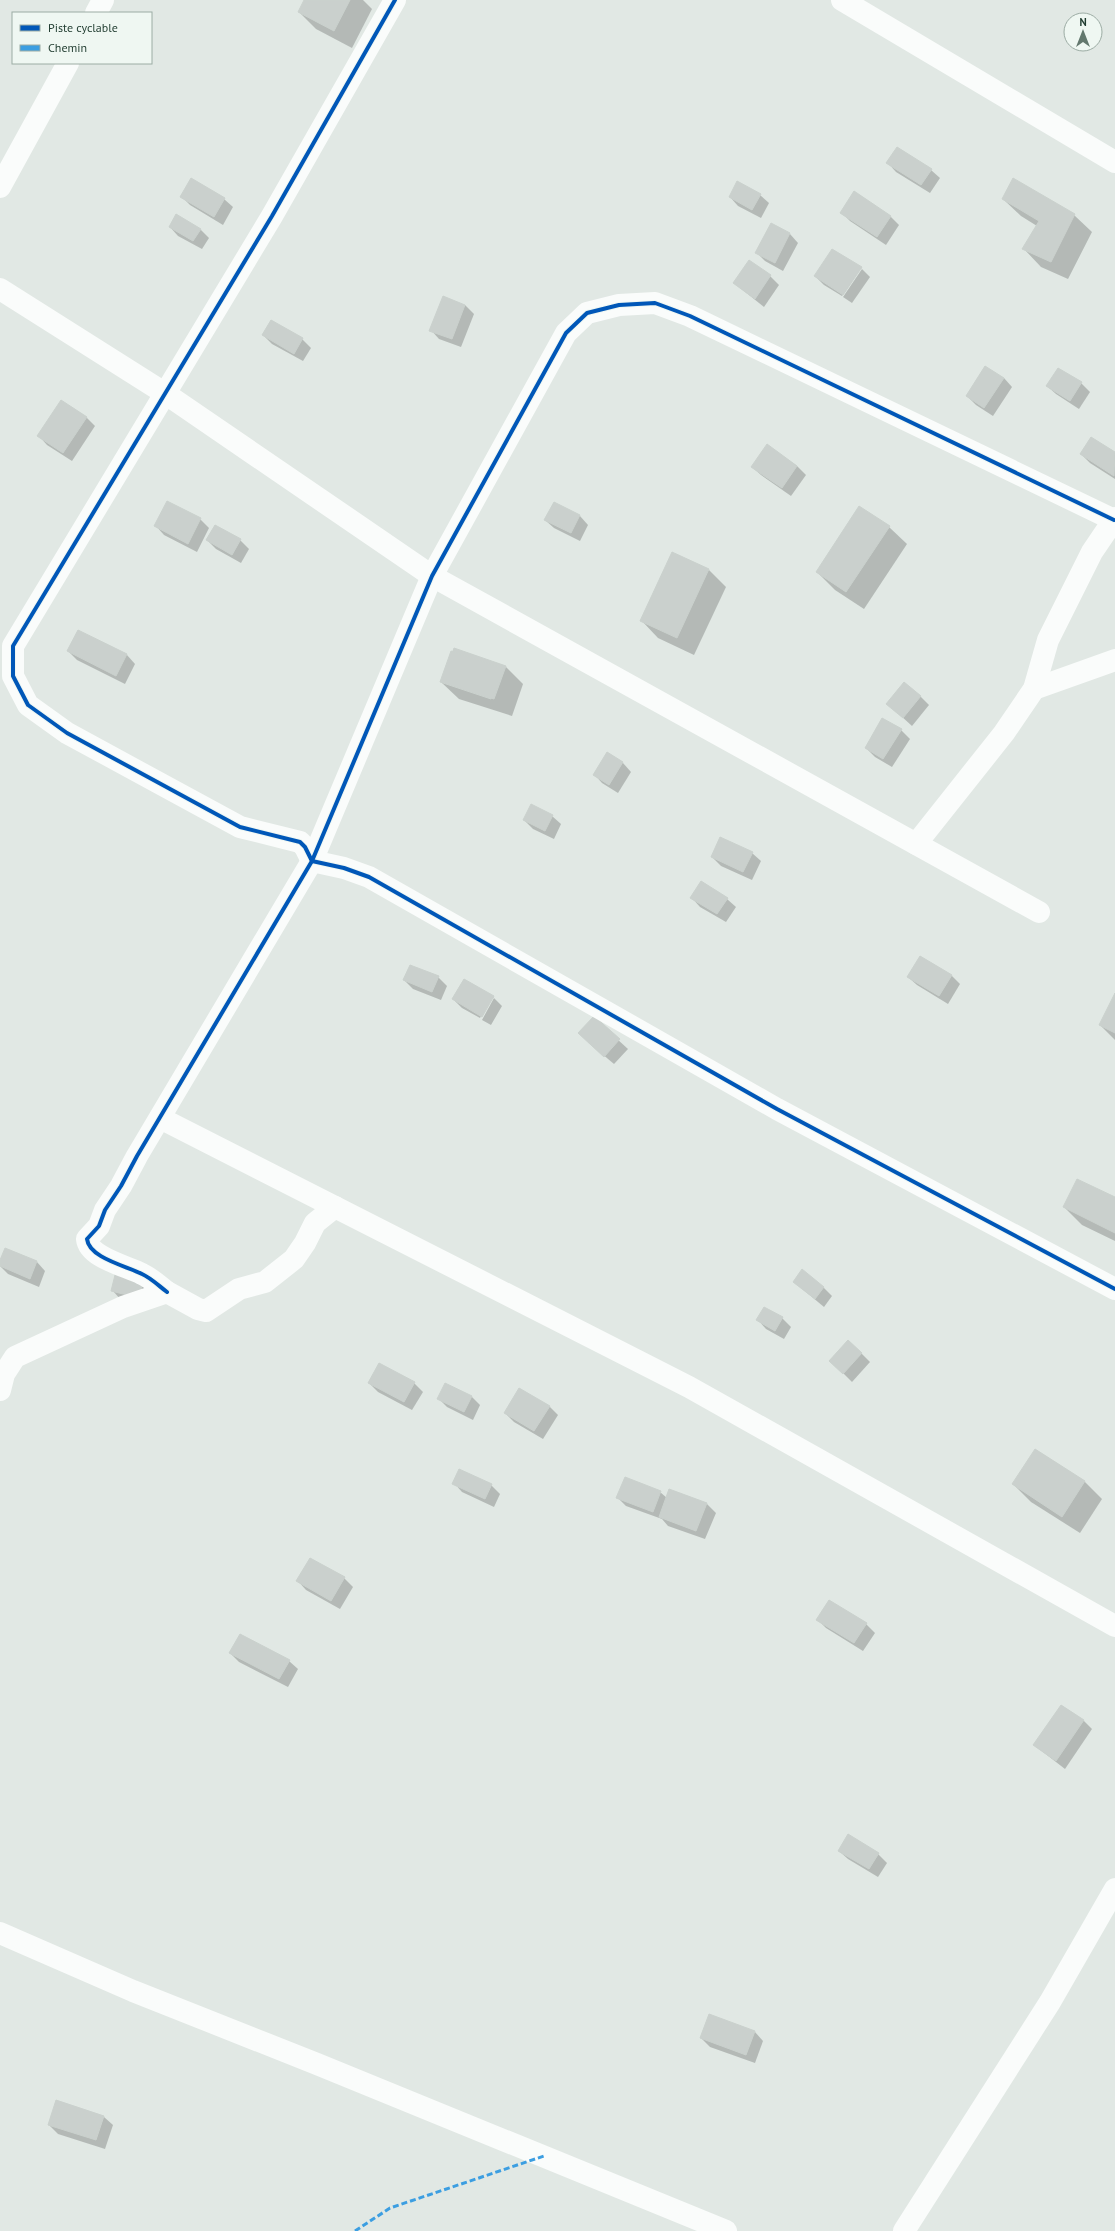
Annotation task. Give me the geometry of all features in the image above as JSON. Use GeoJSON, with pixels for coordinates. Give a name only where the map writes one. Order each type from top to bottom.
{"type":"FeatureCollection","features":[{"type":"Feature","properties":{"kind":"street"},"geometry":{"type":"LineString","coordinates":[[97,12],[103,0]]}},
{"type":"Feature","properties":{"kind":"street"},"geometry":{"type":"LineString","coordinates":[[312,861],[305,847],[300,842],[240,826],[67,733],[28,705],[13,676],[13,646],[276,209],[395,0]]}},
{"type":"Feature","properties":{"kind":"street"},"geometry":{"type":"LineString","coordinates":[[842,0],[1115,162]]}},
{"type":"Feature","properties":{"kind":"street"},"geometry":{"type":"LineString","coordinates":[[0,187],[67,64]]}},
{"type":"Feature","properties":{"kind":"street"},"geometry":{"type":"LineString","coordinates":[[0,289],[166,394],[432,576],[1039,912]]}},
{"type":"Feature","properties":{"kind":"street"},"geometry":{"type":"LineString","coordinates":[[335,1207],[315,1223],[305,1244],[294,1259],[265,1282],[239,1290],[206,1311],[198,1309],[167,1292],[144,1274],[96,1254],[88,1245],[87,1239],[99,1226],[105,1210],[122,1186],[137,1156],[312,861],[432,576],[566,333],[587,313],[619,305],[655,303],[690,316],[1114,519],[1092,552],[1048,640],[1034,688],[1004,733],[916,844]]}},
{"type":"Feature","properties":{"kind":"street"},"geometry":{"type":"LineString","coordinates":[[1034,688],[1115,660]]}},
{"type":"Feature","properties":{"kind":"street"},"geometry":{"type":"LineString","coordinates":[[312,861],[344,868],[369,877],[777,1109],[1115,1289]]}},
{"type":"Feature","properties":{"kind":"street"},"geometry":{"type":"LineString","coordinates":[[160,1118],[688,1387],[1115,1626]]}},
{"type":"Feature","properties":{"kind":"street"},"geometry":{"type":"LineString","coordinates":[[0,1390],[4,1374],[15,1357],[123,1307],[167,1292]]}},
{"type":"Feature","properties":{"kind":"street"},"geometry":{"type":"LineString","coordinates":[[904,2231],[1050,2002],[1115,1889]]}},
{"type":"Feature","properties":{"kind":"street"},"geometry":{"type":"LineString","coordinates":[[0,1933],[133,1991],[317,2064],[726,2231]]}},
{"type":"Feature","properties":{"kind":"building"},"geometry":{"type":"Polygon","coordinates":[[[304,0],[350,0],[334,31],[298,12],[304,0]]]}},
{"type":"Feature","properties":{"kind":"building"},"geometry":{"type":"Polygon","coordinates":[[[897,147],[932,169],[921,185],[886,163],[897,147]]]}},
{"type":"Feature","properties":{"kind":"building"},"geometry":{"type":"Polygon","coordinates":[[[191,178],[225,198],[214,217],[180,197],[191,178]]]}},
{"type":"Feature","properties":{"kind":"building"},"geometry":{"type":"Polygon","coordinates":[[[1013,178],[1075,214],[1051,262],[1022,249],[1039,221],[1002,199],[1013,178]]]}},
{"type":"Feature","properties":{"kind":"building"},"geometry":{"type":"Polygon","coordinates":[[[737,181],[761,194],[752,210],[729,197],[737,181]]]}},
{"type":"Feature","properties":{"kind":"building"},"geometry":{"type":"Polygon","coordinates":[[[854,191],[891,216],[877,237],[840,213],[854,191]]]}},
{"type":"Feature","properties":{"kind":"building"},"geometry":{"type":"Polygon","coordinates":[[[176,214],[201,229],[193,241],[169,227],[176,214]]]}},
{"type":"Feature","properties":{"kind":"building"},"geometry":{"type":"Polygon","coordinates":[[[771,223],[790,233],[775,263],[755,253],[771,223]]]}},
{"type":"Feature","properties":{"kind":"building"},"geometry":{"type":"Polygon","coordinates":[[[832,249],[862,267],[843,295],[814,276],[832,249]]]}},
{"type":"Feature","properties":{"kind":"building"},"geometry":{"type":"Polygon","coordinates":[[[749,260],[771,275],[755,299],[733,283],[749,260]]]}},
{"type":"Feature","properties":{"kind":"building"},"geometry":{"type":"Polygon","coordinates":[[[443,296],[465,305],[452,339],[429,331],[443,296]]]}},
{"type":"Feature","properties":{"kind":"building"},"geometry":{"type":"Polygon","coordinates":[[[271,320],[303,338],[294,354],[262,335],[271,320]]]}},
{"type":"Feature","properties":{"kind":"building"},"geometry":{"type":"Polygon","coordinates":[[[985,366],[1004,378],[984,408],[966,396],[985,366]]]}},
{"type":"Feature","properties":{"kind":"building"},"geometry":{"type":"Polygon","coordinates":[[[1058,368],[1082,382],[1070,401],[1046,386],[1058,368]]]}},
{"type":"Feature","properties":{"kind":"building"},"geometry":{"type":"Polygon","coordinates":[[[61,400],[87,417],[63,453],[37,436],[61,400]]]}},
{"type":"Feature","properties":{"kind":"building"},"geometry":{"type":"Polygon","coordinates":[[[1091,437],[1115,452],[1114,476],[1080,454],[1091,437]]]}},
{"type":"Feature","properties":{"kind":"building"},"geometry":{"type":"Polygon","coordinates":[[[767,444],[797,466],[782,488],[751,467],[767,444]]]}},
{"type":"Feature","properties":{"kind":"building"},"geometry":{"type":"Polygon","coordinates":[[[167,501],[201,518],[188,544],[154,526],[167,501]]]}},
{"type":"Feature","properties":{"kind":"building"},"geometry":{"type":"Polygon","coordinates":[[[554,502],[580,515],[571,533],[544,520],[554,502]]]}},
{"type":"Feature","properties":{"kind":"building"},"geometry":{"type":"Polygon","coordinates":[[[859,506],[890,526],[846,592],[816,572],[859,506]]]}},
{"type":"Feature","properties":{"kind":"building"},"geometry":{"type":"Polygon","coordinates":[[[215,525],[241,539],[232,555],[206,540],[215,525]]]}},
{"type":"Feature","properties":{"kind":"building"},"geometry":{"type":"Polygon","coordinates":[[[672,552],[709,569],[677,638],[640,621],[672,552]]]}},
{"type":"Feature","properties":{"kind":"building"},"geometry":{"type":"Polygon","coordinates":[[[78,630],[127,654],[116,676],[67,651],[78,630]]]}},
{"type":"Feature","properties":{"kind":"building"},"geometry":{"type":"Polygon","coordinates":[[[454,648],[506,666],[494,699],[442,681],[454,648]]]}},
{"type":"Feature","properties":{"kind":"building"},"geometry":{"type":"Polygon","coordinates":[[[451,651],[502,668],[491,699],[440,682],[451,651]]]}},
{"type":"Feature","properties":{"kind":"building"},"geometry":{"type":"Polygon","coordinates":[[[904,682],[921,696],[903,718],[886,704],[904,682]]]}},
{"type":"Feature","properties":{"kind":"building"},"geometry":{"type":"Polygon","coordinates":[[[882,718],[902,729],[883,759],[865,748],[882,718]]]}},
{"type":"Feature","properties":{"kind":"building"},"geometry":{"type":"Polygon","coordinates":[[[607,752],[623,762],[609,785],[593,775],[607,752]]]}},
{"type":"Feature","properties":{"kind":"building"},"geometry":{"type":"Polygon","coordinates":[[[531,804],[553,815],[545,831],[523,820],[531,804]]]}},
{"type":"Feature","properties":{"kind":"building"},"geometry":{"type":"Polygon","coordinates":[[[720,837],[753,852],[743,872],[711,857],[720,837]]]}},
{"type":"Feature","properties":{"kind":"building"},"geometry":{"type":"Polygon","coordinates":[[[701,881],[728,898],[717,914],[690,898],[701,881]]]}},
{"type":"Feature","properties":{"kind":"building"},"geometry":{"type":"Polygon","coordinates":[[[920,956],[952,975],[939,996],[907,977],[920,956]]]}},
{"type":"Feature","properties":{"kind":"building"},"geometry":{"type":"Polygon","coordinates":[[[410,965],[439,976],[432,992],[403,980],[410,965]]]}},
{"type":"Feature","properties":{"kind":"building"},"geometry":{"type":"Polygon","coordinates":[[[464,979],[494,996],[482,1017],[452,999],[464,979]]]}},
{"type":"Feature","properties":{"kind":"building"},"geometry":{"type":"Polygon","coordinates":[[[1115,993],[1115,1033],[1099,1025],[1115,993]]]}},
{"type":"Feature","properties":{"kind":"building"},"geometry":{"type":"Polygon","coordinates":[[[594,1016],[620,1039],[604,1057],[578,1033],[594,1016]]]}},
{"type":"Feature","properties":{"kind":"building"},"geometry":{"type":"Polygon","coordinates":[[[1077,1179],[1115,1197],[1115,1233],[1063,1207],[1077,1179]]]}},
{"type":"Feature","properties":{"kind":"building"},"geometry":{"type":"Polygon","coordinates":[[[5,1248],[37,1261],[30,1279],[0,1266],[0,1260],[5,1248]]]}},
{"type":"Feature","properties":{"kind":"building"},"geometry":{"type":"Polygon","coordinates":[[[802,1269],[824,1287],[815,1299],[793,1282],[802,1269]]]}},
{"type":"Feature","properties":{"kind":"building"},"geometry":{"type":"Polygon","coordinates":[[[116,1271],[144,1278],[139,1298],[111,1291],[116,1271]]]}},
{"type":"Feature","properties":{"kind":"building"},"geometry":{"type":"Polygon","coordinates":[[[764,1307],[783,1317],[775,1331],[756,1320],[764,1307]]]}},
{"type":"Feature","properties":{"kind":"building"},"geometry":{"type":"Polygon","coordinates":[[[848,1340],[862,1353],[843,1374],[829,1361],[848,1340]]]}},
{"type":"Feature","properties":{"kind":"building"},"geometry":{"type":"Polygon","coordinates":[[[379,1363],[415,1382],[404,1402],[368,1383],[379,1363]]]}},
{"type":"Feature","properties":{"kind":"building"},"geometry":{"type":"Polygon","coordinates":[[[445,1383],[472,1396],[464,1412],[437,1399],[445,1383]]]}},
{"type":"Feature","properties":{"kind":"building"},"geometry":{"type":"Polygon","coordinates":[[[519,1388],[550,1406],[534,1431],[504,1413],[519,1388]]]}},
{"type":"Feature","properties":{"kind":"building"},"geometry":{"type":"Polygon","coordinates":[[[1035,1449],[1085,1481],[1062,1517],[1012,1484],[1035,1449]]]}},
{"type":"Feature","properties":{"kind":"building"},"geometry":{"type":"Polygon","coordinates":[[[459,1469],[492,1484],[485,1499],[452,1484],[459,1469]]]}},
{"type":"Feature","properties":{"kind":"building"},"geometry":{"type":"Polygon","coordinates":[[[625,1477],[661,1491],[653,1512],[616,1498],[625,1477]]]}},
{"type":"Feature","properties":{"kind":"building"},"geometry":{"type":"Polygon","coordinates":[[[669,1489],[707,1503],[696,1531],[659,1517],[669,1489]]]}},
{"type":"Feature","properties":{"kind":"building"},"geometry":{"type":"Polygon","coordinates":[[[310,1558],[345,1577],[331,1601],[296,1581],[310,1558]]]}},
{"type":"Feature","properties":{"kind":"building"},"geometry":{"type":"Polygon","coordinates":[[[829,1600],[867,1623],[854,1643],[816,1620],[829,1600]]]}},
{"type":"Feature","properties":{"kind":"building"},"geometry":{"type":"Polygon","coordinates":[[[240,1634],[290,1660],[279,1679],[229,1653],[240,1634]]]}},
{"type":"Feature","properties":{"kind":"building"},"geometry":{"type":"Polygon","coordinates":[[[1061,1705],[1084,1720],[1056,1761],[1033,1745],[1061,1705]]]}},
{"type":"Feature","properties":{"kind":"building"},"geometry":{"type":"Polygon","coordinates":[[[848,1834],[879,1853],[869,1869],[838,1851],[848,1834]]]}},
{"type":"Feature","properties":{"kind":"building"},"geometry":{"type":"Polygon","coordinates":[[[709,2014],[755,2031],[746,2055],[700,2038],[709,2014]]]}},
{"type":"Feature","properties":{"kind":"building"},"geometry":{"type":"Polygon","coordinates":[[[56,2100],[104,2116],[96,2140],[48,2125],[56,2100]]]}},
{"type":"Feature","properties":{"kind":"marked path"},"geometry":{"type":"LineString","coordinates":[[355,2231],[390,2208],[544,2156]]}},
{"type":"Feature","properties":{"kind":"cycle path"},"geometry":{"type":"LineString","coordinates":[[395,0],[272,216],[13,646],[13,676],[28,705],[67,733],[240,827],[300,842],[305,847],[312,861],[344,868],[369,877],[777,1109],[1115,1289]]}},
{"type":"Feature","properties":{"kind":"cycle path"},"geometry":{"type":"LineString","coordinates":[[167,1292],[145,1276],[101,1256],[89,1246],[87,1239],[99,1226],[105,1210],[121,1186],[137,1156],[312,861],[432,576],[566,333],[587,313],[619,305],[655,303],[690,316],[1114,520]]}}]}
